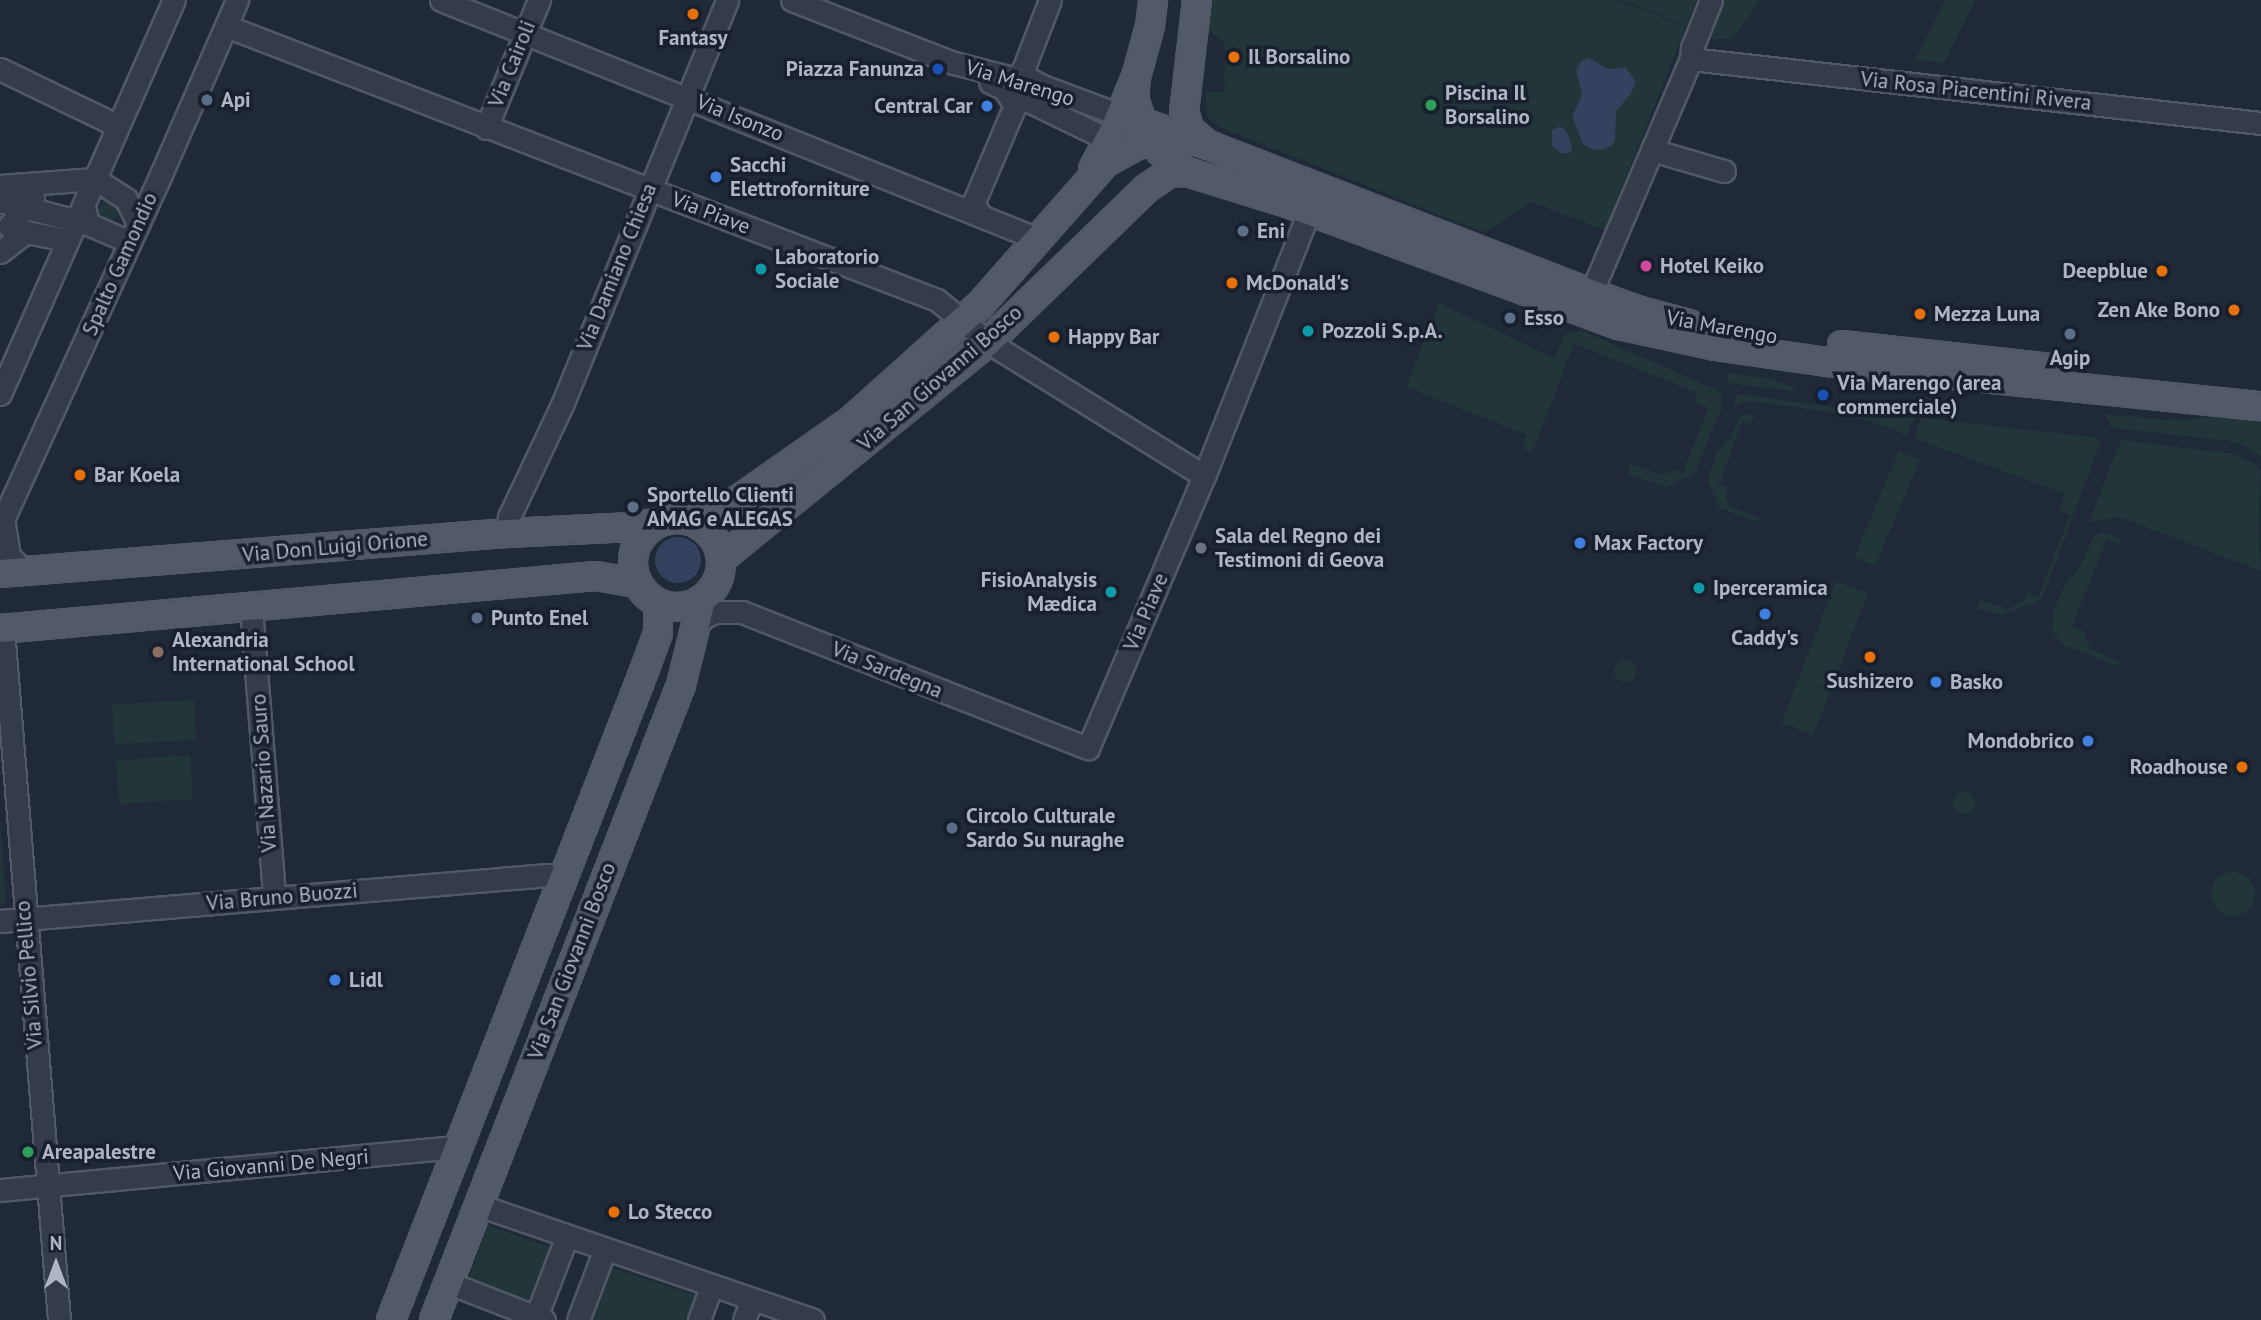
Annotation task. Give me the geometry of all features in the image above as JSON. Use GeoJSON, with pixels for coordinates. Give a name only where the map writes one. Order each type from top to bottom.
{"type":"FeatureCollection","features":[{"type":"Feature","properties":{"kind":"main road"},"geometry":{"type":"LineString","coordinates":[[1142,190],[1144,138],[1134,98],[1153,0]]}},
{"type":"Feature","properties":{"kind":"main road"},"geometry":{"type":"LineString","coordinates":[[1197,0],[1185,92],[1187,125],[1211,146]]}},
{"type":"Feature","properties":{"kind":"main road"},"geometry":{"type":"LineString","coordinates":[[1069,204],[1144,138],[1185,92]]}},
{"type":"Feature","properties":{"kind":"main road"},"geometry":{"type":"LineString","coordinates":[[1144,138],[1187,172],[1309,211],[1587,314],[1676,339],[1736,350],[1928,374],[2261,406]]}},
{"type":"Feature","properties":{"kind":"main road","name":"Via Marengo"},"geometry":{"type":"LineString","coordinates":[[1144,138],[1211,146],[1591,293],[1670,319],[1752,335],[2261,392]]}},
{"type":"Feature","properties":{"kind":"main road","name":"Via San Giovanni Bosco"},"geometry":{"type":"LineString","coordinates":[[637,583],[632,563],[638,543],[651,527],[728,507],[853,419],[961,322],[1105,163],[1144,138]]}},
{"type":"Feature","properties":{"kind":"main road","name":"Via San Giovanni Bosco"},"geometry":{"type":"LineString","coordinates":[[434,1320],[681,685],[702,600],[717,583],[721,559],[988,342],[1142,190],[1166,174],[1187,172]]}},
{"type":"Feature","properties":{"kind":"main road"},"geometry":{"type":"LineString","coordinates":[[681,520],[712,536],[721,559]]}},
{"type":"Feature","properties":{"kind":"main road","name":"Via Don Luigi Orione"},"geometry":{"type":"LineString","coordinates":[[0,573],[507,533],[633,527],[681,520]]}},
{"type":"Feature","properties":{"kind":"main road"},"geometry":{"type":"LineString","coordinates":[[2,629],[596,576],[637,583],[658,605],[677,608],[702,600]]}},
{"type":"Feature","properties":{"kind":"main road","name":"Via San Giovanni Bosco"},"geometry":{"type":"LineString","coordinates":[[391,1320],[658,634],[658,605]]}},
{"type":"Feature","properties":{"kind":"main road"},"geometry":{"type":"LineString","coordinates":[[564,878],[584,877],[603,883]]}},
{"type":"Feature","properties":{"kind":"main road"},"geometry":{"type":"LineString","coordinates":[[458,1147],[495,1160]]}},
{"type":"Feature","properties":{"kind":"street","name":"Spalto Gamondio"},"geometry":{"type":"LineString","coordinates":[[2,522],[237,0]]}},
{"type":"Feature","properties":{"kind":"street","name":"Via Isonzo"},"geometry":{"type":"LineString","coordinates":[[441,0],[1038,239]]}},
{"type":"Feature","properties":{"kind":"street","name":"Via Cairoli"},"geometry":{"type":"LineString","coordinates":[[486,128],[539,0]]}},
{"type":"Feature","properties":{"kind":"street","name":"Via Damiano Chiesa"},"geometry":{"type":"LineString","coordinates":[[507,533],[509,517],[562,405],[647,189],[727,0]]}},
{"type":"Feature","properties":{"kind":"street","name":"Via Marengo"},"geometry":{"type":"LineString","coordinates":[[792,0],[954,63],[1076,125],[1144,138]]}},
{"type":"Feature","properties":{"kind":"street"},"geometry":{"type":"LineString","coordinates":[[1040,85],[1026,77],[1023,70],[1050,0]]}},
{"type":"Feature","properties":{"kind":"street"},"geometry":{"type":"LineString","coordinates":[[1591,293],[1691,59],[1692,48],[1711,0]]}},
{"type":"Feature","properties":{"kind":"street"},"geometry":{"type":"LineString","coordinates":[[0,394],[78,222],[165,2]]}},
{"type":"Feature","properties":{"kind":"street","name":"Via Piave"},"geometry":{"type":"LineString","coordinates":[[226,26],[937,300],[988,342],[1204,476]]}},
{"type":"Feature","properties":{"kind":"street","name":"Via Rosa Piacentini Rivera"},"geometry":{"type":"LineString","coordinates":[[1691,59],[2261,124]]}},
{"type":"Feature","properties":{"kind":"street","name":"Via Marengo"},"geometry":{"type":"LineString","coordinates":[[954,63],[1040,85],[1087,103],[1144,138]]}},
{"type":"Feature","properties":{"kind":"street"},"geometry":{"type":"LineString","coordinates":[[0,69],[118,126]]}},
{"type":"Feature","properties":{"kind":"street"},"geometry":{"type":"LineString","coordinates":[[1087,103],[1120,99],[1127,93],[1136,77]]}},
{"type":"Feature","properties":{"kind":"street"},"geometry":{"type":"LineString","coordinates":[[980,214],[973,204],[1015,105],[1005,90]]}},
{"type":"Feature","properties":{"kind":"street"},"geometry":{"type":"LineString","coordinates":[[1069,204],[1090,168],[1095,149],[1091,137],[1076,125]]}},
{"type":"Feature","properties":{"kind":"street"},"geometry":{"type":"LineString","coordinates":[[1652,150],[1724,171]]}},
{"type":"Feature","properties":{"kind":"street"},"geometry":{"type":"LineString","coordinates":[[95,179],[126,199],[134,233],[78,222],[26,207],[1,196],[44,182],[95,179]]}},
{"type":"Feature","properties":{"kind":"street"},"geometry":{"type":"LineString","coordinates":[[9,226],[44,182]]}},
{"type":"Feature","properties":{"kind":"street"},"geometry":{"type":"LineString","coordinates":[[0,251],[9,226],[10,211],[1,196]]}},
{"type":"Feature","properties":{"kind":"street","name":"Via Piave"},"geometry":{"type":"LineString","coordinates":[[1088,748],[1204,476],[1309,211]]}},
{"type":"Feature","properties":{"kind":"street"},"geometry":{"type":"LineString","coordinates":[[0,251],[26,232],[78,222]]}},
{"type":"Feature","properties":{"kind":"street"},"geometry":{"type":"LineString","coordinates":[[2,522],[9,556],[20,567],[32,572]]}},
{"type":"Feature","properties":{"kind":"street","name":"Via Nazario Sauro"},"geometry":{"type":"LineString","coordinates":[[251,608],[274,897]]}},
{"type":"Feature","properties":{"kind":"street","name":"Via Sardegna"},"geometry":{"type":"LineString","coordinates":[[692,632],[710,613],[735,611],[1088,748]]}},
{"type":"Feature","properties":{"kind":"street","name":"Via Silvio Pellico"},"geometry":{"type":"LineString","coordinates":[[2,629],[59,1320]]}},
{"type":"Feature","properties":{"kind":"street","name":"Via Bruno Buozzi"},"geometry":{"type":"LineString","coordinates":[[0,921],[548,875],[564,878]]}},
{"type":"Feature","properties":{"kind":"street","name":"Via Giovanni De Negri"},"geometry":{"type":"LineString","coordinates":[[0,1190],[458,1147]]}},
{"type":"Feature","properties":{"kind":"street"},"geometry":{"type":"LineString","coordinates":[[478,1205],[813,1320]]}},
{"type":"Feature","properties":{"kind":"street"},"geometry":{"type":"LineString","coordinates":[[449,1283],[540,1318],[567,1236]]}},
{"type":"Feature","properties":{"kind":"street"},"geometry":{"type":"LineString","coordinates":[[578,1320],[605,1249]]}},
{"type":"Feature","properties":{"kind":"street"},"geometry":{"type":"LineString","coordinates":[[699,1320],[712,1285]]}},
{"type":"Feature","properties":{"kind":"street"},"geometry":{"type":"LineString","coordinates":[[744,1320],[752,1299]]}},
{"type":"Feature","properties":{"kind":"green space","name":"Piscina Il Borsalino"},"geometry":{"type":"Polygon","coordinates":[[[1209,0],[1618,0],[1686,27],[1605,230],[1531,202],[1485,233],[1222,128],[1207,117],[1206,92],[1224,92],[1225,44],[1206,27],[1209,0]]]}},
{"type":"Feature","properties":{"kind":"green space"},"geometry":{"type":"Polygon","coordinates":[[[1623,0],[1697,0],[1686,26],[1623,0]]]}},
{"type":"Feature","properties":{"kind":"green space"},"geometry":{"type":"Polygon","coordinates":[[[1724,0],[1760,0],[1733,39],[1707,39],[1724,0]]]}},
{"type":"Feature","properties":{"kind":"green space"},"geometry":{"type":"Polygon","coordinates":[[[1945,0],[1976,0],[1944,63],[1915,60],[1945,0]]]}},
{"type":"Feature","properties":{"kind":"green space"},"geometry":{"type":"Polygon","coordinates":[[[108,201],[115,204],[118,211],[115,218],[108,221],[101,218],[98,211],[101,204],[108,201]]]}},
{"type":"Feature","properties":{"kind":"green space"},"geometry":{"type":"Polygon","coordinates":[[[1439,303],[1554,358],[1564,335],[1580,330],[1717,390],[1721,394],[1721,409],[1695,473],[1667,487],[1627,474],[1631,464],[1658,474],[1667,474],[1672,469],[1683,473],[1708,408],[1696,403],[1696,392],[1574,344],[1532,453],[1522,448],[1527,435],[1406,387],[1439,303]]]}},
{"type":"Feature","properties":{"kind":"green space"},"geometry":{"type":"Polygon","coordinates":[[[1727,373],[1772,379],[1795,388],[1794,391],[1729,383],[1727,373]]]}},
{"type":"Feature","properties":{"kind":"green space"},"geometry":{"type":"Polygon","coordinates":[[[1737,394],[1915,418],[1907,435],[1876,423],[1835,413],[1759,402],[1744,402],[1733,407],[1737,394]]]}},
{"type":"Feature","properties":{"kind":"green space"},"geometry":{"type":"Polygon","coordinates":[[[2233,413],[2261,415],[2261,457],[2245,446],[2230,441],[2113,428],[2104,414],[2179,421],[2233,413]]]}},
{"type":"Feature","properties":{"kind":"green space"},"geometry":{"type":"Polygon","coordinates":[[[1755,414],[1750,425],[1742,422],[1719,484],[1727,487],[1726,500],[1730,506],[1759,518],[1757,522],[1719,508],[1708,481],[1716,453],[1730,438],[1739,418],[1755,414]]]}},
{"type":"Feature","properties":{"kind":"green space"},"geometry":{"type":"Polygon","coordinates":[[[1921,418],[2092,437],[2101,441],[2043,596],[2037,602],[2000,615],[1977,609],[1980,600],[2008,609],[2024,601],[2027,593],[2038,597],[2070,515],[2059,511],[2065,494],[1914,438],[1921,418]]]}},
{"type":"Feature","properties":{"kind":"green space"},"geometry":{"type":"Polygon","coordinates":[[[2121,440],[2234,454],[2254,463],[2261,471],[2258,530],[2261,571],[2120,517],[2089,522],[2121,440]]]}},
{"type":"Feature","properties":{"kind":"green space"},"geometry":{"type":"Polygon","coordinates":[[[1899,451],[1920,460],[1875,566],[1854,557],[1899,451]]]}},
{"type":"Feature","properties":{"kind":"green space"},"geometry":{"type":"Polygon","coordinates":[[[2103,532],[2122,539],[2120,544],[2107,539],[2072,626],[2085,632],[2092,650],[2120,662],[2117,666],[2062,644],[2052,631],[2053,612],[2066,583],[2079,569],[2094,536],[2103,532]]]}},
{"type":"Feature","properties":{"kind":"green space"},"geometry":{"type":"Polygon","coordinates":[[[1836,581],[1868,593],[1813,735],[1782,723],[1836,581]]]}},
{"type":"Feature","properties":{"kind":"green space"},"geometry":{"type":"Polygon","coordinates":[[[1621,660],[1629,660],[1636,667],[1636,675],[1629,682],[1621,682],[1614,675],[1614,667],[1621,660]]]}},
{"type":"Feature","properties":{"kind":"green space"},"geometry":{"type":"Polygon","coordinates":[[[194,700],[196,740],[114,744],[112,704],[194,700]]]}},
{"type":"Feature","properties":{"kind":"green space"},"geometry":{"type":"Polygon","coordinates":[[[190,755],[193,799],[119,804],[116,760],[190,755]]]}},
{"type":"Feature","properties":{"kind":"green space"},"geometry":{"type":"Polygon","coordinates":[[[1964,792],[1972,795],[1975,803],[1972,811],[1964,814],[1956,811],[1953,803],[1956,795],[1964,792]]]}},
{"type":"Feature","properties":{"kind":"green space"},"geometry":{"type":"Polygon","coordinates":[[[0,819],[6,903],[0,903],[0,819]]]}},
{"type":"Feature","properties":{"kind":"green space"},"geometry":{"type":"Polygon","coordinates":[[[2233,872],[2242,873],[2249,878],[2254,885],[2254,903],[2249,910],[2242,915],[2233,916],[2224,915],[2217,910],[2212,903],[2211,894],[2212,885],[2217,878],[2224,873],[2233,872]]]}},
{"type":"Feature","properties":{"kind":"green space"},"geometry":{"type":"Polygon","coordinates":[[[488,1225],[551,1248],[531,1301],[469,1279],[488,1225]]]}},
{"type":"Feature","properties":{"kind":"green space"},"geometry":{"type":"Polygon","coordinates":[[[610,1267],[697,1296],[688,1320],[589,1320],[610,1267]]]}},
{"type":"Feature","properties":{"kind":"water"},"geometry":{"type":"Polygon","coordinates":[[[1589,58],[1608,69],[1626,68],[1635,81],[1632,92],[1616,111],[1615,140],[1611,146],[1601,150],[1591,149],[1583,144],[1572,117],[1582,95],[1576,69],[1582,61],[1589,58]]]}},
{"type":"Feature","properties":{"kind":"water"},"geometry":{"type":"Polygon","coordinates":[[[1560,126],[1567,132],[1572,148],[1570,153],[1561,153],[1552,146],[1552,131],[1560,126]]]}},
{"type":"Feature","properties":{"kind":"water"},"geometry":{"type":"Polygon","coordinates":[[[678,537],[694,544],[701,560],[694,576],[678,583],[662,576],[655,560],[662,544],[678,537]]]}},
{"type":"Feature","properties":{"kind":"place","name":"Fantasy"},"geometry":{"type":"Point","coordinates":[693,14]}},
{"type":"Feature","properties":{"kind":"place","name":"Il Borsalino"},"geometry":{"type":"Point","coordinates":[1234,57]}},
{"type":"Feature","properties":{"kind":"place","name":"Piazza Fanunza"},"geometry":{"type":"Point","coordinates":[938,69]}},
{"type":"Feature","properties":{"kind":"place","name":"Api"},"geometry":{"type":"Point","coordinates":[207,100]}},
{"type":"Feature","properties":{"kind":"place","name":"Piscina Il Borsalino"},"geometry":{"type":"Point","coordinates":[1431,105]}},
{"type":"Feature","properties":{"kind":"place","name":"Central Car"},"geometry":{"type":"Point","coordinates":[987,106]}},
{"type":"Feature","properties":{"kind":"place","name":"Sacchi Elettroforniture"},"geometry":{"type":"Point","coordinates":[716,177]}},
{"type":"Feature","properties":{"kind":"place","name":"Eni"},"geometry":{"type":"Point","coordinates":[1243,231]}},
{"type":"Feature","properties":{"kind":"place","name":"Hotel Keiko"},"geometry":{"type":"Point","coordinates":[1646,266]}},
{"type":"Feature","properties":{"kind":"place","name":"Laboratorio Sociale"},"geometry":{"type":"Point","coordinates":[761,269]}},
{"type":"Feature","properties":{"kind":"place","name":"Deepblue"},"geometry":{"type":"Point","coordinates":[2162,271]}},
{"type":"Feature","properties":{"kind":"place","name":"McDonald's"},"geometry":{"type":"Point","coordinates":[1232,283]}},
{"type":"Feature","properties":{"kind":"place","name":"Zen Ake Bono"},"geometry":{"type":"Point","coordinates":[2234,310]}},
{"type":"Feature","properties":{"kind":"place","name":"Mezza Luna"},"geometry":{"type":"Point","coordinates":[1920,314]}},
{"type":"Feature","properties":{"kind":"place","name":"Esso"},"geometry":{"type":"Point","coordinates":[1510,318]}},
{"type":"Feature","properties":{"kind":"place","name":"Pozzoli S.p.A."},"geometry":{"type":"Point","coordinates":[1308,331]}},
{"type":"Feature","properties":{"kind":"place","name":"Agip"},"geometry":{"type":"Point","coordinates":[2070,334]}},
{"type":"Feature","properties":{"kind":"place","name":"Happy Bar"},"geometry":{"type":"Point","coordinates":[1054,337]}},
{"type":"Feature","properties":{"kind":"place","name":"Via Marengo (area commerciale)"},"geometry":{"type":"Point","coordinates":[1823,395]}},
{"type":"Feature","properties":{"kind":"place","name":"Bar Koela"},"geometry":{"type":"Point","coordinates":[80,475]}},
{"type":"Feature","properties":{"kind":"place","name":"Sportello Clienti AMAG e ALEGAS"},"geometry":{"type":"Point","coordinates":[633,507]}},
{"type":"Feature","properties":{"kind":"place","name":"Max Factory"},"geometry":{"type":"Point","coordinates":[1580,543]}},
{"type":"Feature","properties":{"kind":"place","name":"Sala del Regno dei Testimoni di Geova"},"geometry":{"type":"Point","coordinates":[1201,548]}},
{"type":"Feature","properties":{"kind":"place","name":"Iperceramica"},"geometry":{"type":"Point","coordinates":[1699,588]}},
{"type":"Feature","properties":{"kind":"place","name":"FisioAnalysis Mædica"},"geometry":{"type":"Point","coordinates":[1111,592]}},
{"type":"Feature","properties":{"kind":"place","name":"Caddy's"},"geometry":{"type":"Point","coordinates":[1765,614]}},
{"type":"Feature","properties":{"kind":"place","name":"Punto Enel"},"geometry":{"type":"Point","coordinates":[477,618]}},
{"type":"Feature","properties":{"kind":"place","name":"Alexandria International School"},"geometry":{"type":"Point","coordinates":[158,652]}},
{"type":"Feature","properties":{"kind":"place","name":"Sushizero"},"geometry":{"type":"Point","coordinates":[1870,657]}},
{"type":"Feature","properties":{"kind":"place","name":"Basko"},"geometry":{"type":"Point","coordinates":[1936,682]}},
{"type":"Feature","properties":{"kind":"place","name":"Mondobrico"},"geometry":{"type":"Point","coordinates":[2088,741]}},
{"type":"Feature","properties":{"kind":"place","name":"Roadhouse"},"geometry":{"type":"Point","coordinates":[2242,767]}},
{"type":"Feature","properties":{"kind":"place","name":"Circolo Culturale Sardo Su nuraghe"},"geometry":{"type":"Point","coordinates":[952,828]}},
{"type":"Feature","properties":{"kind":"place","name":"Lidl"},"geometry":{"type":"Point","coordinates":[335,980]}},
{"type":"Feature","properties":{"kind":"place","name":"Areapalestre"},"geometry":{"type":"Point","coordinates":[28,1152]}},
{"type":"Feature","properties":{"kind":"place","name":"Lo Stecco"},"geometry":{"type":"Point","coordinates":[614,1212]}}]}
